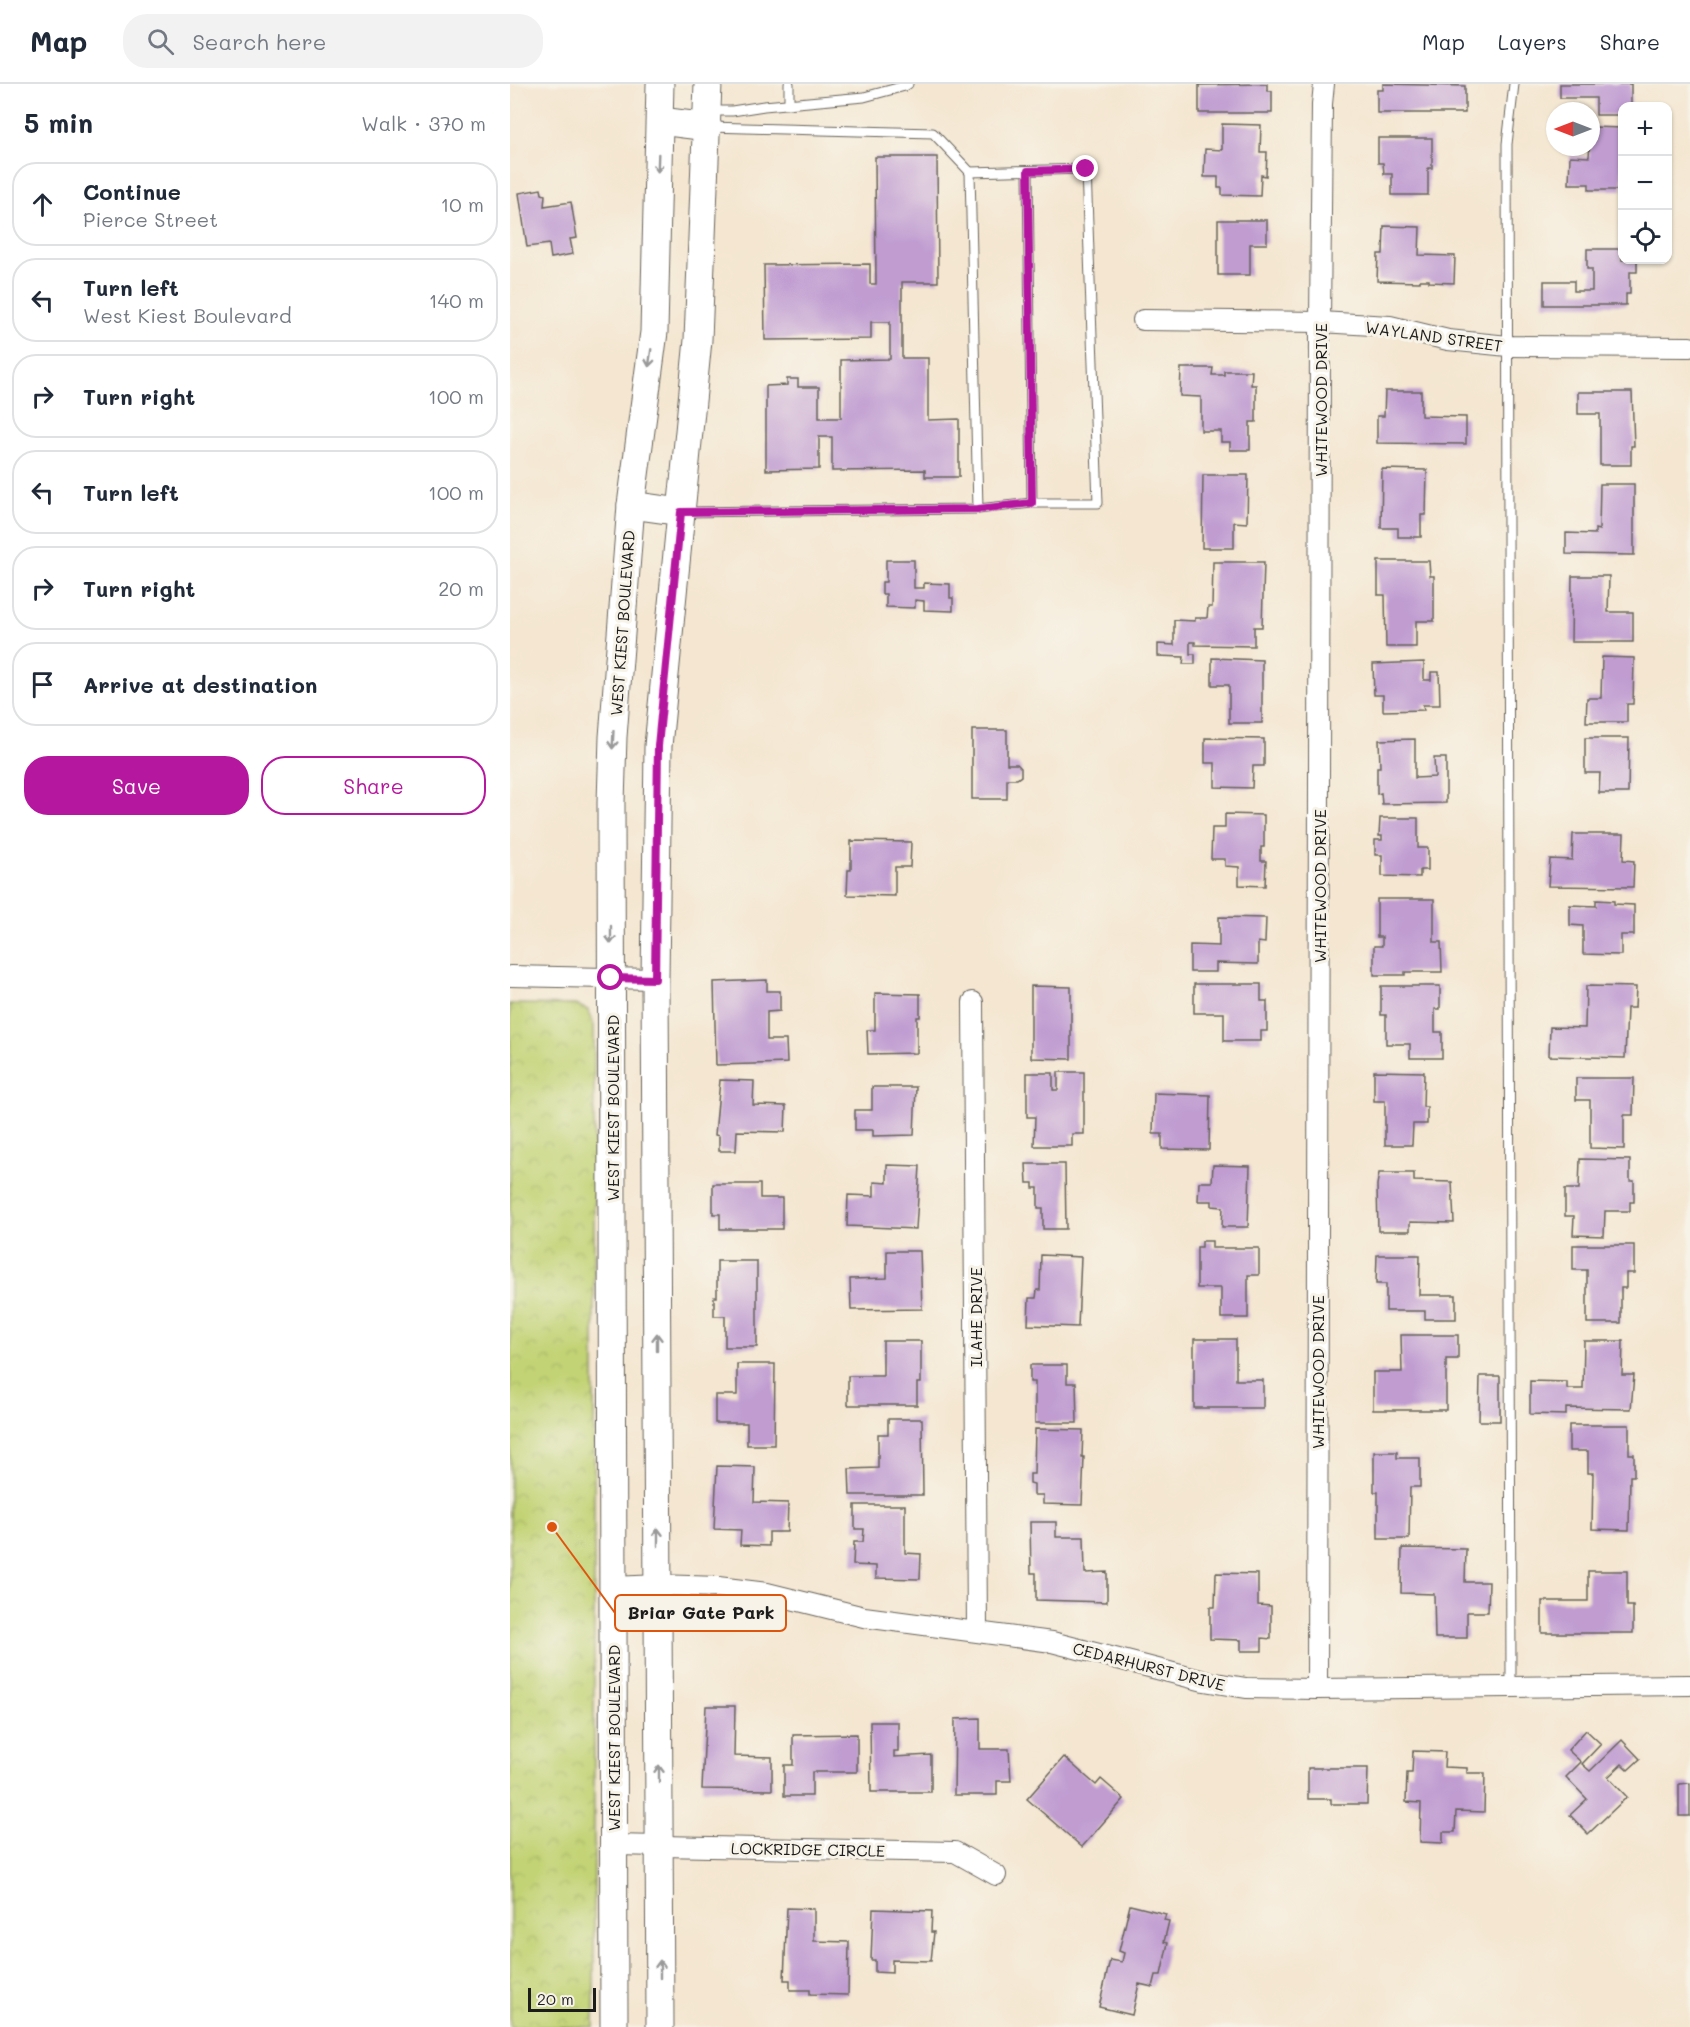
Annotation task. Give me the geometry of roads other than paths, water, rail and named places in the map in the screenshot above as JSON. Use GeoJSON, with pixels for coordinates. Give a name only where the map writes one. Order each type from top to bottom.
{"type":"FeatureCollection","features":[{"type":"Feature","properties":{"kind":"main road","name":"WEST KIEST BOULEVARD"},"geometry":{"type":"LineString","coordinates":[[614,2027],[611,978],[613,737],[631,505],[654,332],[660,84]]}},
{"type":"Feature","properties":{"kind":"main road"},"geometry":{"type":"LineString","coordinates":[[660,2027],[655,979],[658,746],[698,340],[708,84]]}},
{"type":"Feature","properties":{"kind":"main road"},"geometry":{"type":"LineString","coordinates":[[660,122],[708,119]]}},
{"type":"Feature","properties":{"kind":"main road"},"geometry":{"type":"LineString","coordinates":[[631,505],[681,512]]}},
{"type":"Feature","properties":{"kind":"street","name":"WHITEWOOD DRIVE"},"geometry":{"type":"LineString","coordinates":[[1317,1689],[1320,322],[1324,84]]}},
{"type":"Feature","properties":{"kind":"street","name":"WAYLAND STREET"},"geometry":{"type":"LineString","coordinates":[[1143,320],[1320,322],[1390,326],[1448,340],[1508,346],[1690,347]]}},
{"type":"Feature","properties":{"kind":"street"},"geometry":{"type":"LineString","coordinates":[[510,976],[655,979]]}},
{"type":"Feature","properties":{"kind":"street","name":"ILAHE DRIVE"},"geometry":{"type":"LineString","coordinates":[[972,1002],[977,1631]]}},
{"type":"Feature","properties":{"kind":"street","name":"CEDARHURST DRIVE"},"geometry":{"type":"LineString","coordinates":[[612,1587],[658,1585],[718,1587],[767,1593],[864,1617],[1052,1642],[1204,1681],[1246,1688],[1690,1684]]}},
{"type":"Feature","properties":{"kind":"street","name":"LOCKRIDGE CIRCLE"},"geometry":{"type":"LineString","coordinates":[[613,1845],[955,1852],[996,1875]]}},
{"type":"Feature","properties":{"kind":"lane"},"geometry":{"type":"LineString","coordinates":[[789,84],[789,104]]}},
{"type":"Feature","properties":{"kind":"lane"},"geometry":{"type":"LineString","coordinates":[[708,119],[732,111],[864,97],[908,84]]}},
{"type":"Feature","properties":{"kind":"lane"},"geometry":{"type":"LineString","coordinates":[[1511,1687],[1508,144],[1514,84]]}},
{"type":"Feature","properties":{"kind":"lane"},"geometry":{"type":"LineString","coordinates":[[708,119],[933,133],[970,171],[978,509]]}},
{"type":"Feature","properties":{"kind":"lane"},"geometry":{"type":"LineString","coordinates":[[681,512],[978,509],[1032,503],[1098,503],[1086,169],[970,171]]}},
{"type":"Feature","properties":{"kind":"lane"},"geometry":{"type":"LineString","coordinates":[[1028,171],[1032,503]]}},
{"type":"Feature","properties":{"kind":"place","name":"Briar Gate Park"},"geometry":{"type":"Point","coordinates":[552,1527]}}]}
